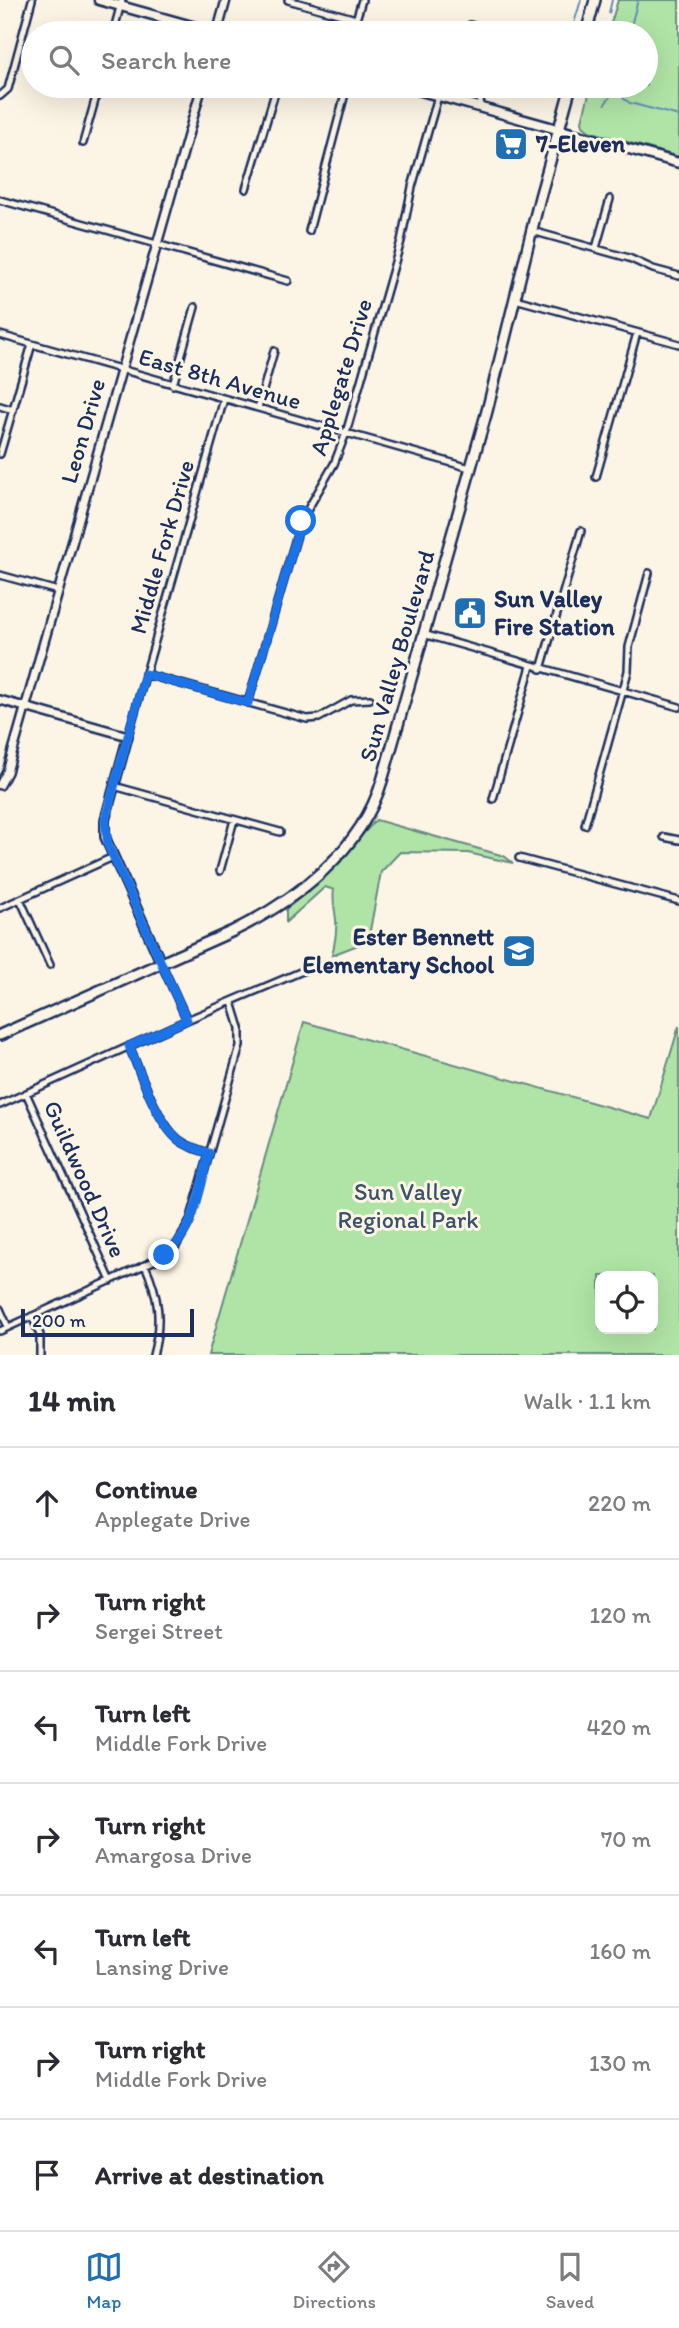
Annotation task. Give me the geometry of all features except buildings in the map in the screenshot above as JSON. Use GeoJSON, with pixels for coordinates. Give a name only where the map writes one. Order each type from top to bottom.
{"type":"FeatureCollection","features":[{"type":"Feature","properties":{"kind":"main road"},"geometry":{"type":"LineString","coordinates":[[99,0],[121,3],[179,21]]}},
{"type":"Feature","properties":{"kind":"main road"},"geometry":{"type":"LineString","coordinates":[[589,21],[595,0]]}},
{"type":"Feature","properties":{"kind":"main road"},"geometry":{"type":"LineString","coordinates":[[448,98],[679,163]]}},
{"type":"Feature","properties":{"kind":"main road","name":"Sun Valley Boulevard"},"geometry":{"type":"LineString","coordinates":[[0,1035],[269,912],[308,884],[346,845],[369,814],[376,800],[494,385],[567,98]]}},
{"type":"Feature","properties":{"kind":"street"},"geometry":{"type":"LineString","coordinates":[[26,21],[32,0]]}},
{"type":"Feature","properties":{"kind":"street"},"geometry":{"type":"LineString","coordinates":[[220,21],[226,0]]}},
{"type":"Feature","properties":{"kind":"street"},"geometry":{"type":"LineString","coordinates":[[288,0],[356,19],[362,0]]}},
{"type":"Feature","properties":{"kind":"street"},"geometry":{"type":"LineString","coordinates":[[116,21],[121,3]]}},
{"type":"Feature","properties":{"kind":"street"},"geometry":{"type":"LineString","coordinates":[[0,96],[8,89],[21,41]]}},
{"type":"Feature","properties":{"kind":"street"},"geometry":{"type":"LineString","coordinates":[[83,143],[96,98]]}},
{"type":"Feature","properties":{"kind":"street","name":"Leon Drive"},"geometry":{"type":"LineString","coordinates":[[0,785],[7,772],[26,707],[198,98]]}},
{"type":"Feature","properties":{"kind":"street"},"geometry":{"type":"LineString","coordinates":[[246,189],[273,98]]}},
{"type":"Feature","properties":{"kind":"street"},"geometry":{"type":"LineString","coordinates":[[309,231],[344,98]]}},
{"type":"Feature","properties":{"kind":"street","name":"Applegate Drive"},"geometry":{"type":"LineString","coordinates":[[248,703],[301,521],[334,464],[346,433],[401,241],[412,187],[437,98]]}},
{"type":"Feature","properties":{"kind":"street"},"geometry":{"type":"LineString","coordinates":[[479,107],[481,98]]}},
{"type":"Feature","properties":{"kind":"street"},"geometry":{"type":"LineString","coordinates":[[596,248],[610,199]]}},
{"type":"Feature","properties":{"kind":"street"},"geometry":{"type":"LineString","coordinates":[[0,200],[288,281]]}},
{"type":"Feature","properties":{"kind":"street"},"geometry":{"type":"LineString","coordinates":[[532,231],[596,248],[679,276]]}},
{"type":"Feature","properties":{"kind":"street"},"geometry":{"type":"LineString","coordinates":[[515,299],[679,344]]}},
{"type":"Feature","properties":{"kind":"street"},"geometry":{"type":"LineString","coordinates":[[173,385],[195,307]]}},
{"type":"Feature","properties":{"kind":"street"},"geometry":{"type":"LineString","coordinates":[[596,477],[637,333]]}},
{"type":"Feature","properties":{"kind":"street","name":"East 8th Avenue"},"geometry":{"type":"LineString","coordinates":[[0,335],[470,468]]}},
{"type":"Feature","properties":{"kind":"street"},"geometry":{"type":"LineString","coordinates":[[0,454],[32,344]]}},
{"type":"Feature","properties":{"kind":"street"},"geometry":{"type":"LineString","coordinates":[[258,408],[274,351]]}},
{"type":"Feature","properties":{"kind":"street","name":"Middle Fork Drive"},"geometry":{"type":"LineString","coordinates":[[187,1020],[113,857],[104,829],[145,674],[225,399]]}},
{"type":"Feature","properties":{"kind":"street"},"geometry":{"type":"LineString","coordinates":[[0,406],[13,410]]}},
{"type":"Feature","properties":{"kind":"street"},"geometry":{"type":"LineString","coordinates":[[541,669],[580,531]]}},
{"type":"Feature","properties":{"kind":"street"},"geometry":{"type":"LineString","coordinates":[[585,825],[628,671],[629,646],[649,573]]}},
{"type":"Feature","properties":{"kind":"street"},"geometry":{"type":"LineString","coordinates":[[0,575],[58,592]]}},
{"type":"Feature","properties":{"kind":"street"},"geometry":{"type":"LineString","coordinates":[[423,634],[679,706]]}},
{"type":"Feature","properties":{"kind":"street"},"geometry":{"type":"LineString","coordinates":[[493,799],[531,666]]}},
{"type":"Feature","properties":{"kind":"street"},"geometry":{"type":"LineString","coordinates":[[145,674],[313,719],[324,716],[345,702],[370,699]]}},
{"type":"Feature","properties":{"kind":"street"},"geometry":{"type":"LineString","coordinates":[[0,700],[128,736]]}},
{"type":"Feature","properties":{"kind":"street"},"geometry":{"type":"LineString","coordinates":[[114,786],[280,832]]}},
{"type":"Feature","properties":{"kind":"street"},"geometry":{"type":"LineString","coordinates":[[220,871],[234,820]]}},
{"type":"Feature","properties":{"kind":"street"},"geometry":{"type":"LineString","coordinates":[[664,837],[679,840]]}},
{"type":"Feature","properties":{"kind":"street"},"geometry":{"type":"LineString","coordinates":[[0,908],[113,857]]}},
{"type":"Feature","properties":{"kind":"street"},"geometry":{"type":"LineString","coordinates":[[519,858],[679,901]]}},
{"type":"Feature","properties":{"kind":"street"},"geometry":{"type":"LineString","coordinates":[[20,899],[50,965]]}},
{"type":"Feature","properties":{"kind":"street"},"geometry":{"type":"LineString","coordinates":[[0,1105],[187,1020],[319,964]]}},
{"type":"Feature","properties":{"kind":"street"},"geometry":{"type":"LineString","coordinates":[[0,1331],[168,1253],[187,1230],[240,1046],[240,1027],[232,1002]]}},
{"type":"Feature","properties":{"kind":"street"},"geometry":{"type":"LineString","coordinates":[[129,1046],[170,1133],[184,1144],[209,1153]]}},
{"type":"Feature","properties":{"kind":"street","name":"Guildwood Drive"},"geometry":{"type":"LineString","coordinates":[[26,1093],[111,1281]]}},
{"type":"Feature","properties":{"kind":"street"},"geometry":{"type":"LineString","coordinates":[[145,1265],[158,1305],[159,1328],[153,1355]]}},
{"type":"Feature","properties":{"kind":"street"},"geometry":{"type":"LineString","coordinates":[[0,1309],[8,1327]]}},
{"type":"Feature","properties":{"kind":"street"},"geometry":{"type":"LineString","coordinates":[[32,1316],[40,1335],[40,1355]]}},
{"type":"Feature","properties":{"kind":"green space"},"geometry":{"type":"Polygon","coordinates":[[[618,0],[679,0],[679,157],[589,131],[583,126],[588,98],[658,98],[658,21],[612,21],[618,0]]]}},
{"type":"Feature","properties":{"kind":"green space"},"geometry":{"type":"Polygon","coordinates":[[[376,820],[504,856],[513,863],[468,853],[400,852],[381,872],[368,941],[332,955],[336,929],[334,890],[325,887],[286,922],[286,909],[316,885],[376,820]]]}},
{"type":"Feature","properties":{"kind":"green space","name":"Sun Valley Regional Park"},"geometry":{"type":"Polygon","coordinates":[[[304,1022],[651,1119],[679,1026],[679,1355],[208,1355],[304,1022]]]}},
{"type":"Feature","properties":{"kind":"waterway"},"geometry":{"type":"LineString","coordinates":[[575,21],[581,0]]}},
{"type":"Feature","properties":{"kind":"waterway"},"geometry":{"type":"LineString","coordinates":[[609,13],[612,0]]}},
{"type":"Feature","properties":{"kind":"waterway"},"geometry":{"type":"LineString","coordinates":[[632,21],[638,0]]}},
{"type":"Feature","properties":{"kind":"waterway"},"geometry":{"type":"LineString","coordinates":[[605,104],[609,98]]}},
{"type":"Feature","properties":{"kind":"waterway"},"geometry":{"type":"LineString","coordinates":[[623,98],[630,103],[679,116]]}},
{"type":"Feature","properties":{"kind":"place","name":"7-Eleven"},"geometry":{"type":"Point","coordinates":[511,144]}},
{"type":"Feature","properties":{"kind":"place","name":"Sun Valley Fire Station"},"geometry":{"type":"Point","coordinates":[470,613]}},
{"type":"Feature","properties":{"kind":"place","name":"Ester Bennett Elementary School"},"geometry":{"type":"Point","coordinates":[519,951]}},
{"type":"Feature","properties":{"kind":"route"},"geometry":{"type":"LineString","coordinates":[[164,1255],[176,1246],[187,1230],[209,1153],[184,1144],[170,1133],[129,1046],[187,1020],[108,845],[105,820],[145,674],[248,703],[301,521]]}}]}
